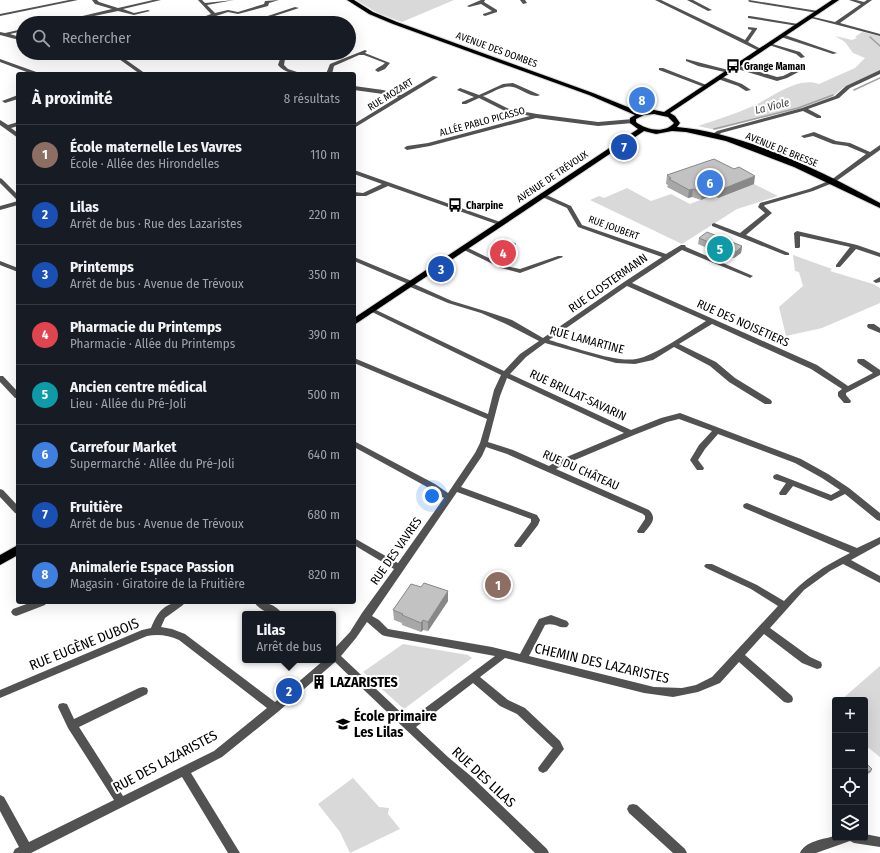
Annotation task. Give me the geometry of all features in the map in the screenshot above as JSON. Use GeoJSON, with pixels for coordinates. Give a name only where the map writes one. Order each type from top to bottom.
{"type":"FeatureCollection","features":[{"type":"Feature","properties":{"kind":"main road","name":"AVENUE DES DOMBES"},"geometry":{"type":"LineString","coordinates":[[350,0],[371,13],[395,23],[591,94],[639,114]]}},
{"type":"Feature","properties":{"kind":"main road"},"geometry":{"type":"LineString","coordinates":[[666,114],[836,0]]}},
{"type":"Feature","properties":{"kind":"main road"},"geometry":{"type":"LineString","coordinates":[[643,129],[636,125],[633,120],[635,116],[639,114],[649,112],[666,114],[674,118],[677,123],[674,128],[670,129]]}},
{"type":"Feature","properties":{"kind":"main road","name":"AVENUE DE BRESSE"},"geometry":{"type":"LineString","coordinates":[[677,123],[745,144],[835,179],[880,202]]}},
{"type":"Feature","properties":{"kind":"main road","name":"AVENUE DE BRESSE"},"geometry":{"type":"LineString","coordinates":[[643,129],[654,131],[670,129],[716,134]]}},
{"type":"Feature","properties":{"kind":"main road","name":"AVENUE DE TRÉVOUX"},"geometry":{"type":"LineString","coordinates":[[356,321],[542,195],[643,129]]}},
{"type":"Feature","properties":{"kind":"main road","name":"AVENUE DE BRESSE"},"geometry":{"type":"LineString","coordinates":[[835,179],[880,206]]}},
{"type":"Feature","properties":{"kind":"main road"},"geometry":{"type":"LineString","coordinates":[[0,561],[16,549]]}},
{"type":"Feature","properties":{"kind":"street"},"geometry":{"type":"LineString","coordinates":[[0,15],[76,0]]}},
{"type":"Feature","properties":{"kind":"street"},"geometry":{"type":"LineString","coordinates":[[94,0],[115,10],[134,14],[148,11]]}},
{"type":"Feature","properties":{"kind":"street"},"geometry":{"type":"LineString","coordinates":[[87,16],[159,0]]}},
{"type":"Feature","properties":{"kind":"street"},"geometry":{"type":"LineString","coordinates":[[200,0],[214,15]]}},
{"type":"Feature","properties":{"kind":"street"},"geometry":{"type":"LineString","coordinates":[[204,4],[232,0]]}},
{"type":"Feature","properties":{"kind":"street"},"geometry":{"type":"LineString","coordinates":[[211,16],[228,11],[238,13],[266,5],[267,2],[277,0]]}},
{"type":"Feature","properties":{"kind":"street"},"geometry":{"type":"LineString","coordinates":[[657,0],[761,50]]}},
{"type":"Feature","properties":{"kind":"street"},"geometry":{"type":"LineString","coordinates":[[689,0],[710,10]]}},
{"type":"Feature","properties":{"kind":"street"},"geometry":{"type":"LineString","coordinates":[[851,0],[865,4]]}},
{"type":"Feature","properties":{"kind":"street"},"geometry":{"type":"LineString","coordinates":[[836,24],[870,0]]}},
{"type":"Feature","properties":{"kind":"street"},"geometry":{"type":"LineString","coordinates":[[469,6],[482,1],[495,11],[485,15]]}},
{"type":"Feature","properties":{"kind":"street"},"geometry":{"type":"LineString","coordinates":[[750,1],[818,12]]}},
{"type":"Feature","properties":{"kind":"street"},"geometry":{"type":"LineString","coordinates":[[271,16],[297,8]]}},
{"type":"Feature","properties":{"kind":"street"},"geometry":{"type":"LineString","coordinates":[[750,17],[798,25]]}},
{"type":"Feature","properties":{"kind":"street"},"geometry":{"type":"LineString","coordinates":[[810,17],[880,35]]}},
{"type":"Feature","properties":{"kind":"street"},"geometry":{"type":"LineString","coordinates":[[746,42],[754,29],[750,28]]}},
{"type":"Feature","properties":{"kind":"street"},"geometry":{"type":"LineString","coordinates":[[6,34],[16,32]]}},
{"type":"Feature","properties":{"kind":"street"},"geometry":{"type":"LineString","coordinates":[[0,33],[16,38]]}},
{"type":"Feature","properties":{"kind":"street"},"geometry":{"type":"LineString","coordinates":[[783,36],[835,53]]}},
{"type":"Feature","properties":{"kind":"street"},"geometry":{"type":"LineString","coordinates":[[771,44],[798,53],[803,57]]}},
{"type":"Feature","properties":{"kind":"street"},"geometry":{"type":"LineString","coordinates":[[358,54],[366,51]]}},
{"type":"Feature","properties":{"kind":"street"},"geometry":{"type":"LineString","coordinates":[[358,54],[365,54],[388,63],[383,68],[378,70]]}},
{"type":"Feature","properties":{"kind":"street"},"geometry":{"type":"LineString","coordinates":[[0,60],[32,72]]}},
{"type":"Feature","properties":{"kind":"street"},"geometry":{"type":"LineString","coordinates":[[123,60],[140,72]]}},
{"type":"Feature","properties":{"kind":"street"},"geometry":{"type":"LineString","coordinates":[[282,60],[281,65],[286,70],[293,72]]}},
{"type":"Feature","properties":{"kind":"street"},"geometry":{"type":"LineString","coordinates":[[330,72],[332,65],[344,60]]}},
{"type":"Feature","properties":{"kind":"street"},"geometry":{"type":"LineString","coordinates":[[688,60],[700,65],[729,71]]}},
{"type":"Feature","properties":{"kind":"street"},"geometry":{"type":"LineString","coordinates":[[736,67],[777,79],[786,77],[803,68]]}},
{"type":"Feature","properties":{"kind":"street"},"geometry":{"type":"LineString","coordinates":[[661,69],[706,86]]}},
{"type":"Feature","properties":{"kind":"street"},"geometry":{"type":"LineString","coordinates":[[716,134],[804,109],[837,97],[843,90],[880,72]]}},
{"type":"Feature","properties":{"kind":"street","name":"RUE MOZART"},"geometry":{"type":"LineString","coordinates":[[356,125],[435,77]]}},
{"type":"Feature","properties":{"kind":"street"},"geometry":{"type":"LineString","coordinates":[[720,78],[740,85],[748,90]]}},
{"type":"Feature","properties":{"kind":"street"},"geometry":{"type":"LineString","coordinates":[[464,103],[505,85],[513,85],[537,95]]}},
{"type":"Feature","properties":{"kind":"street"},"geometry":{"type":"LineString","coordinates":[[356,88],[383,92],[402,97]]}},
{"type":"Feature","properties":{"kind":"street"},"geometry":{"type":"LineString","coordinates":[[460,90],[478,96],[507,110],[537,116]]}},
{"type":"Feature","properties":{"kind":"street"},"geometry":{"type":"LineString","coordinates":[[5,101],[16,98]]}},
{"type":"Feature","properties":{"kind":"street"},"geometry":{"type":"LineString","coordinates":[[804,109],[819,117]]}},
{"type":"Feature","properties":{"kind":"street","name":"ALLÉE PABLO PICASSO"},"geometry":{"type":"LineString","coordinates":[[407,148],[428,145],[537,116],[598,124],[633,120]]}},
{"type":"Feature","properties":{"kind":"street"},"geometry":{"type":"LineString","coordinates":[[0,122],[16,135]]}},
{"type":"Feature","properties":{"kind":"street"},"geometry":{"type":"LineString","coordinates":[[7,128],[16,125]]}},
{"type":"Feature","properties":{"kind":"street"},"geometry":{"type":"LineString","coordinates":[[804,136],[814,134],[835,143],[848,144],[870,154]]}},
{"type":"Feature","properties":{"kind":"street"},"geometry":{"type":"LineString","coordinates":[[741,236],[770,213],[761,207],[762,204],[811,190],[835,179],[880,147]]}},
{"type":"Feature","properties":{"kind":"street"},"geometry":{"type":"LineString","coordinates":[[356,173],[501,224]]}},
{"type":"Feature","properties":{"kind":"street"},"geometry":{"type":"LineString","coordinates":[[0,180],[16,196]]}},
{"type":"Feature","properties":{"kind":"street"},"geometry":{"type":"LineString","coordinates":[[356,194],[364,195],[387,184]]}},
{"type":"Feature","properties":{"kind":"street","name":"RUE JOUBERT"},"geometry":{"type":"LineString","coordinates":[[542,195],[569,207],[580,226],[666,256]]}},
{"type":"Feature","properties":{"kind":"street"},"geometry":{"type":"LineString","coordinates":[[0,208],[16,204]]}},
{"type":"Feature","properties":{"kind":"street"},"geometry":{"type":"LineString","coordinates":[[714,226],[787,254]]}},
{"type":"Feature","properties":{"kind":"street"},"geometry":{"type":"LineString","coordinates":[[797,247],[797,233],[855,246],[880,255]]}},
{"type":"Feature","properties":{"kind":"street","name":"RUE CLOSTERMANN"},"geometry":{"type":"LineString","coordinates":[[490,418],[494,401],[506,375],[514,364],[544,341],[682,246],[750,276]]}},
{"type":"Feature","properties":{"kind":"street"},"geometry":{"type":"LineString","coordinates":[[838,266],[855,246]]}},
{"type":"Feature","properties":{"kind":"street"},"geometry":{"type":"LineString","coordinates":[[464,248],[503,267],[520,271],[560,257]]}},
{"type":"Feature","properties":{"kind":"street","name":"RUE LAMARTINE"},"geometry":{"type":"LineString","coordinates":[[356,260],[450,302],[509,322],[544,341],[616,361],[635,362],[650,358],[712,322]]}},
{"type":"Feature","properties":{"kind":"street"},"geometry":{"type":"LineString","coordinates":[[0,263],[16,269]]}},
{"type":"Feature","properties":{"kind":"street","name":"RUE DES NOISETIERS"},"geometry":{"type":"LineString","coordinates":[[626,284],[814,367],[847,389]]}},
{"type":"Feature","properties":{"kind":"street","name":"RUE BRILLAT-SAVARIN"},"geometry":{"type":"LineString","coordinates":[[372,310],[506,375],[631,433],[664,420],[680,416],[798,461],[846,490],[880,518]]}},
{"type":"Feature","properties":{"kind":"street"},"geometry":{"type":"LineString","coordinates":[[871,326],[880,331]]}},
{"type":"Feature","properties":{"kind":"street"},"geometry":{"type":"LineString","coordinates":[[674,344],[713,364],[732,380],[768,402]]}},
{"type":"Feature","properties":{"kind":"street"},"geometry":{"type":"LineString","coordinates":[[356,361],[490,418]]}},
{"type":"Feature","properties":{"kind":"street"},"geometry":{"type":"LineString","coordinates":[[861,361],[879,372]]}},
{"type":"Feature","properties":{"kind":"street"},"geometry":{"type":"LineString","coordinates":[[847,401],[842,396],[842,392],[879,372]]}},
{"type":"Feature","properties":{"kind":"street"},"geometry":{"type":"LineString","coordinates":[[0,378],[3,386],[16,395]]}},
{"type":"Feature","properties":{"kind":"street","name":"RUE DES VAVRES"},"geometry":{"type":"LineString","coordinates":[[336,654],[353,635],[455,488],[484,443],[490,418]]}},
{"type":"Feature","properties":{"kind":"street"},"geometry":{"type":"LineString","coordinates":[[700,468],[694,460],[702,447],[717,430]]}},
{"type":"Feature","properties":{"kind":"street"},"geometry":{"type":"LineString","coordinates":[[549,470],[560,463],[631,433]]}},
{"type":"Feature","properties":{"kind":"street","name":"RUE DU CHÂTEAU"},"geometry":{"type":"LineString","coordinates":[[484,443],[501,448],[646,512],[649,515],[649,519],[641,531]]}},
{"type":"Feature","properties":{"kind":"street"},"geometry":{"type":"LineString","coordinates":[[356,445],[432,486],[448,497]]}},
{"type":"Feature","properties":{"kind":"street"},"geometry":{"type":"LineString","coordinates":[[777,477],[831,498],[846,490]]}},
{"type":"Feature","properties":{"kind":"street"},"geometry":{"type":"LineString","coordinates":[[783,493],[790,482]]}},
{"type":"Feature","properties":{"kind":"street"},"geometry":{"type":"LineString","coordinates":[[455,488],[534,517],[536,520],[518,544]]}},
{"type":"Feature","properties":{"kind":"street"},"geometry":{"type":"LineString","coordinates":[[0,492],[16,509]]}},
{"type":"Feature","properties":{"kind":"street"},"geometry":{"type":"LineString","coordinates":[[747,506],[857,552]]}},
{"type":"Feature","properties":{"kind":"street","name":"CHEMIN DES LAZARISTES"},"geometry":{"type":"LineString","coordinates":[[365,616],[376,623],[385,632],[492,651],[644,689],[672,694],[690,692],[716,680],[801,588],[813,578],[880,540]]}},
{"type":"Feature","properties":{"kind":"street"},"geometry":{"type":"LineString","coordinates":[[356,541],[399,568]]}},
{"type":"Feature","properties":{"kind":"street"},"geometry":{"type":"LineString","coordinates":[[843,560],[880,580]]}},
{"type":"Feature","properties":{"kind":"street"},"geometry":{"type":"LineString","coordinates":[[709,566],[754,587],[785,606]]}},
{"type":"Feature","properties":{"kind":"street"},"geometry":{"type":"LineString","coordinates":[[16,612],[37,604]]}},
{"type":"Feature","properties":{"kind":"street"},"geometry":{"type":"LineString","coordinates":[[155,630],[161,616],[177,604]]}},
{"type":"Feature","properties":{"kind":"street"},"geometry":{"type":"LineString","coordinates":[[262,604],[272,611]]}},
{"type":"Feature","properties":{"kind":"street"},"geometry":{"type":"LineString","coordinates":[[522,659],[542,622],[551,619],[564,624]]}},
{"type":"Feature","properties":{"kind":"street"},"geometry":{"type":"LineString","coordinates":[[764,629],[806,660],[817,665]]}},
{"type":"Feature","properties":{"kind":"street","name":"RUE EUGÈNE DUBOIS"},"geometry":{"type":"LineString","coordinates":[[0,694],[145,633],[155,630],[167,630],[182,637],[275,708]]}},
{"type":"Feature","properties":{"kind":"street"},"geometry":{"type":"LineString","coordinates":[[409,726],[504,654]]}},
{"type":"Feature","properties":{"kind":"street"},"geometry":{"type":"LineString","coordinates":[[739,656],[788,699]]}},
{"type":"Feature","properties":{"kind":"street","name":"RUE DES LILAS"},"geometry":{"type":"LineString","coordinates":[[336,660],[468,780],[543,853]]}},
{"type":"Feature","properties":{"kind":"street","name":"RUE DES LAZARISTES"},"geometry":{"type":"LineString","coordinates":[[22,851],[218,754],[275,708],[326,663]]}},
{"type":"Feature","properties":{"kind":"street"},"geometry":{"type":"LineString","coordinates":[[473,677],[504,703],[521,711],[556,744],[559,749],[543,768]]}},
{"type":"Feature","properties":{"kind":"street"},"geometry":{"type":"LineString","coordinates":[[72,725],[143,691]]}},
{"type":"Feature","properties":{"kind":"street"},"geometry":{"type":"LineString","coordinates":[[63,707],[72,725],[121,802]]}},
{"type":"Feature","properties":{"kind":"street"},"geometry":{"type":"LineString","coordinates":[[184,771],[231,852]]}},
{"type":"Feature","properties":{"kind":"street"},"geometry":{"type":"LineString","coordinates":[[0,800],[22,851]]}},
{"type":"Feature","properties":{"kind":"street"},"geometry":{"type":"LineString","coordinates":[[633,809],[681,853]]}},
{"type":"Feature","properties":{"kind":"street"},"geometry":{"type":"LineString","coordinates":[[868,840],[880,842]]}},
{"type":"Feature","properties":{"kind":"street"},"geometry":{"type":"LineString","coordinates":[[806,853],[815,847],[835,841]]}},
{"type":"Feature","properties":{"kind":"shaded area"},"geometry":{"type":"Polygon","coordinates":[[[356,0],[454,0],[402,22],[378,13],[356,0]]]}},
{"type":"Feature","properties":{"kind":"shaded area"},"geometry":{"type":"Polygon","coordinates":[[[862,32],[880,36],[880,70],[844,87],[832,97],[801,108],[716,130],[698,126],[746,109],[794,85],[811,82],[819,84],[855,68],[865,58],[853,53],[845,42],[835,36],[852,40],[857,38],[855,37],[862,32]]]}},
{"type":"Feature","properties":{"kind":"shaded area"},"geometry":{"type":"Polygon","coordinates":[[[754,184],[778,196],[737,209],[682,244],[590,200],[599,196],[604,198],[627,188],[651,201],[671,194],[690,204],[713,195],[754,184]]]}},
{"type":"Feature","properties":{"kind":"shaded area"},"geometry":{"type":"Polygon","coordinates":[[[793,255],[832,269],[830,271],[873,284],[880,288],[880,303],[822,328],[786,336],[779,307],[803,286],[799,272],[795,271],[793,255]]]}},
{"type":"Feature","properties":{"kind":"shaded area"},"geometry":{"type":"Polygon","coordinates":[[[403,644],[468,655],[472,658],[404,709],[363,672],[403,644]]]}},
{"type":"Feature","properties":{"kind":"shaded area"},"geometry":{"type":"Polygon","coordinates":[[[880,666],[880,757],[868,747],[868,697],[844,697],[880,666]]]}},
{"type":"Feature","properties":{"kind":"shaded area"},"geometry":{"type":"Polygon","coordinates":[[[353,778],[379,807],[389,808],[388,814],[400,829],[350,853],[340,832],[318,804],[353,778]]]}},
{"type":"Feature","properties":{"kind":"building"},"geometry":{"type":"Polygon","coordinates":[[[714,159],[734,169],[739,167],[755,176],[720,190],[715,187],[702,192],[693,189],[689,190],[669,179],[671,178],[667,175],[714,159]]]}},
{"type":"Feature","properties":{"kind":"building"},"geometry":{"type":"Polygon","coordinates":[[[707,232],[742,246],[736,252],[699,238],[707,232]]]}},
{"type":"Feature","properties":{"kind":"building"},"geometry":{"type":"Polygon","coordinates":[[[505,239],[516,244],[501,253],[490,248],[505,239]]]}},
{"type":"Feature","properties":{"kind":"building"},"geometry":{"type":"Polygon","coordinates":[[[424,583],[448,591],[428,622],[423,620],[421,623],[393,610],[411,584],[421,587],[424,583]]]}},
{"type":"Feature","properties":{"kind":"building"},"geometry":{"type":"Polygon","coordinates":[[[868,765],[872,769],[868,772],[868,765]]]}},
{"type":"Feature","properties":{"kind":"waterway","name":"La Viole"},"geometry":{"type":"LineString","coordinates":[[870,37],[880,46]]}},
{"type":"Feature","properties":{"kind":"waterway","name":"La Viole"},"geometry":{"type":"LineString","coordinates":[[854,90],[880,78]]}},
{"type":"Feature","properties":{"kind":"waterway","name":"La Viole"},"geometry":{"type":"LineString","coordinates":[[714,129],[798,108],[833,95]]}},
{"type":"Feature","properties":{"kind":"place","name":"Grange Maman"},"geometry":{"type":"Point","coordinates":[733,66]}},
{"type":"Feature","properties":{"kind":"place","name":"Animalerie Espace Passion"},"geometry":{"type":"Point","coordinates":[642,100]}},
{"type":"Feature","properties":{"kind":"place","name":"Fruitière"},"geometry":{"type":"Point","coordinates":[624,147]}},
{"type":"Feature","properties":{"kind":"place","name":"Carrefour Market"},"geometry":{"type":"Point","coordinates":[710,183]}},
{"type":"Feature","properties":{"kind":"place","name":"Charpine"},"geometry":{"type":"Point","coordinates":[455,205]}},
{"type":"Feature","properties":{"kind":"place","name":"Ancien centre médical"},"geometry":{"type":"Point","coordinates":[720,249]}},
{"type":"Feature","properties":{"kind":"place","name":"Pharmacie du Printemps"},"geometry":{"type":"Point","coordinates":[503,253]}},
{"type":"Feature","properties":{"kind":"place","name":"Printemps"},"geometry":{"type":"Point","coordinates":[441,269]}},
{"type":"Feature","properties":{"kind":"place","name":"École maternelle Les Vavres"},"geometry":{"type":"Point","coordinates":[498,585]}},
{"type":"Feature","properties":{"kind":"place","name":"LAZARISTES"},"geometry":{"type":"Point","coordinates":[319,682]}},
{"type":"Feature","properties":{"kind":"place","name":"Lilas"},"geometry":{"type":"Point","coordinates":[289,691]}},
{"type":"Feature","properties":{"kind":"place","name":"École primaire Les Lilas"},"geometry":{"type":"Point","coordinates":[343,724]}}]}
